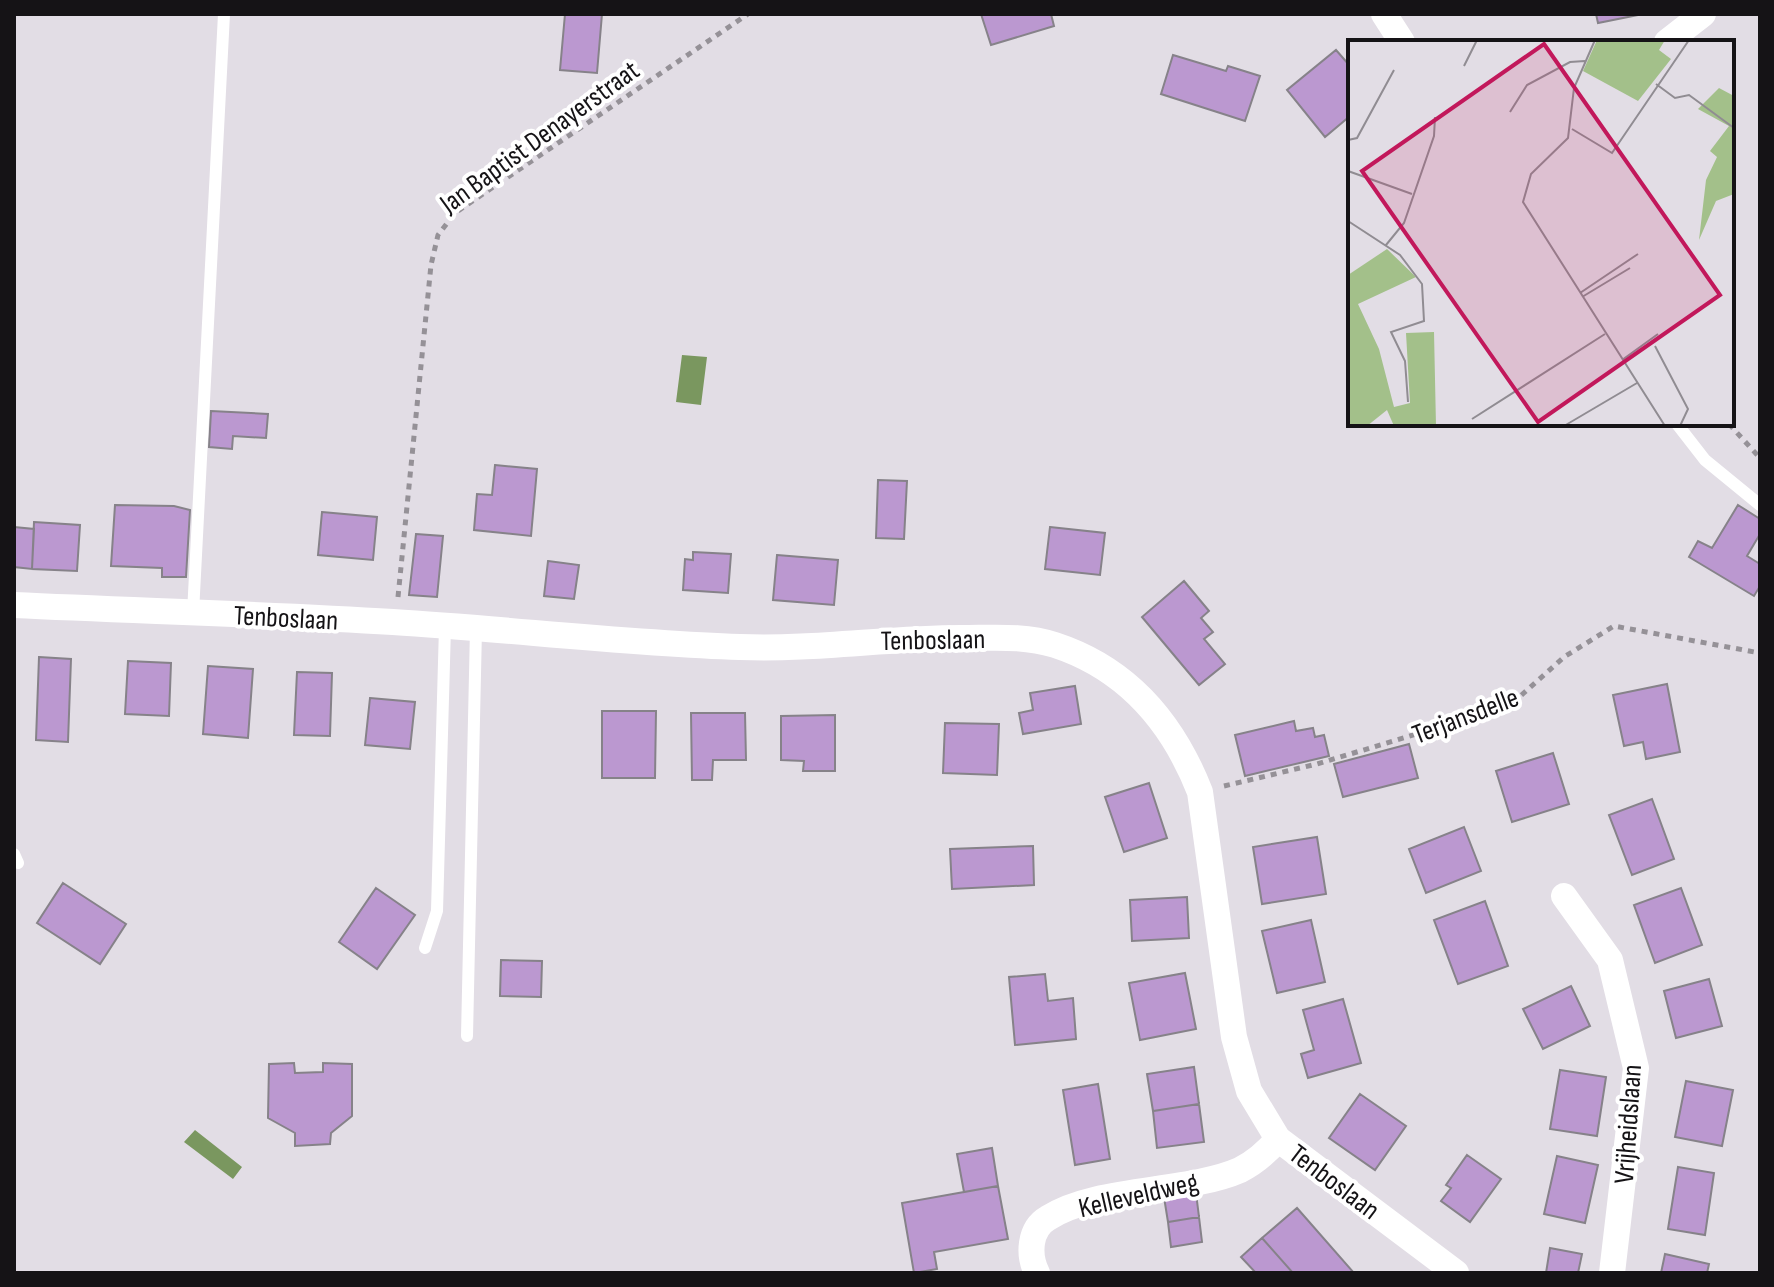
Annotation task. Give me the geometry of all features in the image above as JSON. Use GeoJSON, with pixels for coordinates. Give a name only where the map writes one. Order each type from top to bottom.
{"type":"FeatureCollection","features":[{"type":"Feature","properties":{"kind":"street"},"geometry":{"type":"LineString","coordinates":[[1384,14],[1388,26],[1400,40]]}},
{"type":"Feature","properties":{"kind":"street"},"geometry":{"type":"LineString","coordinates":[[1670,40],[1703,14]]}},
{"type":"Feature","properties":{"kind":"street","name":"Tenboslaan"},"geometry":{"type":"LineString","coordinates":[[14,605],[395,622],[742,647],[896,638],[1032,640],[1055,645],[1094,662],[1137,690],[1166,722],[1200,792],[1234,1037],[1249,1091],[1278,1139],[1456,1273]]}},
{"type":"Feature","properties":{"kind":"street","name":"Vrijheidslaan"},"geometry":{"type":"LineString","coordinates":[[1564,896],[1610,960],[1636,1068],[1612,1273]]}},
{"type":"Feature","properties":{"kind":"street","name":"Kelleveldweg"},"geometry":{"type":"LineString","coordinates":[[1037,1273],[1031,1246],[1036,1230],[1047,1218],[1085,1204],[1238,1171],[1262,1157],[1278,1139]]}},
{"type":"Feature","properties":{"kind":"lane"},"geometry":{"type":"LineString","coordinates":[[193,613],[224,14]]}},
{"type":"Feature","properties":{"kind":"lane"},"geometry":{"type":"LineString","coordinates":[[1679,426],[1705,460],[1760,505]]}},
{"type":"Feature","properties":{"kind":"lane"},"geometry":{"type":"LineString","coordinates":[[425,948],[437,911],[445,627]]}},
{"type":"Feature","properties":{"kind":"lane"},"geometry":{"type":"LineString","coordinates":[[467,1036],[476,629]]}},
{"type":"Feature","properties":{"kind":"path","name":"Jan Baptist Denayerstraat"},"geometry":{"type":"LineString","coordinates":[[395,622],[431,265],[438,235],[455,213],[748,14]]}},
{"type":"Feature","properties":{"kind":"path"},"geometry":{"type":"LineString","coordinates":[[1731,426],[1760,458]]}},
{"type":"Feature","properties":{"kind":"path","name":"Terjansdelle"},"geometry":{"type":"LineString","coordinates":[[1200,792],[1317,764],[1495,708],[1517,699],[1564,657],[1614,626],[1760,653]]}},
{"type":"Feature","properties":{"kind":"shaded area"},"geometry":{"type":"Polygon","coordinates":[[[682,355],[707,357],[701,405],[676,402],[682,355]]]}},
{"type":"Feature","properties":{"kind":"shaded area"},"geometry":{"type":"Polygon","coordinates":[[[195,1130],[242,1167],[233,1179],[184,1142],[195,1130]]]}},
{"type":"Feature","properties":{"kind":"building"},"geometry":{"type":"Polygon","coordinates":[[[565,14],[602,14],[597,73],[560,70],[565,14]]]}},
{"type":"Feature","properties":{"kind":"building"},"geometry":{"type":"Polygon","coordinates":[[[981,14],[1051,14],[1054,26],[991,45],[981,14]]]}},
{"type":"Feature","properties":{"kind":"building"},"geometry":{"type":"Polygon","coordinates":[[[1596,14],[1643,14],[1598,23],[1596,14]]]}},
{"type":"Feature","properties":{"kind":"building"},"geometry":{"type":"Polygon","coordinates":[[[1336,50],[1348,64],[1348,118],[1325,137],[1287,90],[1336,50]]]}},
{"type":"Feature","properties":{"kind":"building"},"geometry":{"type":"Polygon","coordinates":[[[1173,55],[1226,71],[1228,66],[1260,76],[1245,121],[1161,94],[1173,55]]]}},
{"type":"Feature","properties":{"kind":"building"},"geometry":{"type":"Polygon","coordinates":[[[211,411],[268,414],[266,438],[233,436],[232,449],[209,447],[211,411]]]}},
{"type":"Feature","properties":{"kind":"building"},"geometry":{"type":"Polygon","coordinates":[[[495,465],[537,469],[531,536],[474,530],[477,494],[492,495],[495,465]]]}},
{"type":"Feature","properties":{"kind":"building"},"geometry":{"type":"Polygon","coordinates":[[[878,480],[907,481],[904,539],[876,538],[878,480]]]}},
{"type":"Feature","properties":{"kind":"building"},"geometry":{"type":"Polygon","coordinates":[[[115,505],[174,506],[190,510],[186,577],[162,577],[162,568],[111,566],[115,505]]]}},
{"type":"Feature","properties":{"kind":"building"},"geometry":{"type":"Polygon","coordinates":[[[1738,505],[1760,519],[1760,534],[1747,556],[1760,564],[1760,586],[1754,596],[1689,557],[1698,541],[1712,548],[1738,505]]]}},
{"type":"Feature","properties":{"kind":"building"},"geometry":{"type":"Polygon","coordinates":[[[322,512],[377,517],[373,560],[318,555],[322,512]]]}},
{"type":"Feature","properties":{"kind":"building"},"geometry":{"type":"Polygon","coordinates":[[[34,522],[80,525],[77,571],[32,569],[34,522]]]}},
{"type":"Feature","properties":{"kind":"building"},"geometry":{"type":"Polygon","coordinates":[[[14,527],[34,529],[32,569],[14,567],[14,527]]]}},
{"type":"Feature","properties":{"kind":"building"},"geometry":{"type":"Polygon","coordinates":[[[1050,527],[1105,533],[1100,575],[1045,569],[1050,527]]]}},
{"type":"Feature","properties":{"kind":"building"},"geometry":{"type":"Polygon","coordinates":[[[416,534],[443,536],[437,597],[409,595],[416,534]]]}},
{"type":"Feature","properties":{"kind":"building"},"geometry":{"type":"Polygon","coordinates":[[[693,552],[731,554],[728,593],[683,590],[685,559],[693,560],[693,552]]]}},
{"type":"Feature","properties":{"kind":"building"},"geometry":{"type":"Polygon","coordinates":[[[777,555],[838,560],[834,605],[773,600],[777,555]]]}},
{"type":"Feature","properties":{"kind":"building"},"geometry":{"type":"Polygon","coordinates":[[[548,561],[579,565],[574,599],[544,596],[548,561]]]}},
{"type":"Feature","properties":{"kind":"building"},"geometry":{"type":"Polygon","coordinates":[[[1184,581],[1209,611],[1201,618],[1213,632],[1204,639],[1225,664],[1199,685],[1142,617],[1184,581]]]}},
{"type":"Feature","properties":{"kind":"building"},"geometry":{"type":"Polygon","coordinates":[[[39,657],[71,659],[68,742],[36,740],[39,657]]]}},
{"type":"Feature","properties":{"kind":"building"},"geometry":{"type":"Polygon","coordinates":[[[128,661],[171,663],[169,716],[125,714],[128,661]]]}},
{"type":"Feature","properties":{"kind":"building"},"geometry":{"type":"Polygon","coordinates":[[[208,666],[253,669],[248,738],[203,734],[208,666]]]}},
{"type":"Feature","properties":{"kind":"building"},"geometry":{"type":"Polygon","coordinates":[[[297,672],[332,673],[330,736],[294,735],[297,672]]]}},
{"type":"Feature","properties":{"kind":"building"},"geometry":{"type":"Polygon","coordinates":[[[1667,684],[1680,752],[1646,759],[1643,742],[1624,746],[1613,695],[1667,684]]]}},
{"type":"Feature","properties":{"kind":"building"},"geometry":{"type":"Polygon","coordinates":[[[1075,686],[1081,724],[1023,734],[1019,713],[1033,710],[1030,693],[1075,686]]]}},
{"type":"Feature","properties":{"kind":"building"},"geometry":{"type":"Polygon","coordinates":[[[370,698],[415,702],[410,749],[365,745],[370,698]]]}},
{"type":"Feature","properties":{"kind":"building"},"geometry":{"type":"Polygon","coordinates":[[[602,711],[656,711],[655,778],[602,778],[602,711]]]}},
{"type":"Feature","properties":{"kind":"building"},"geometry":{"type":"Polygon","coordinates":[[[691,713],[745,713],[746,760],[713,760],[712,780],[692,780],[691,713]]]}},
{"type":"Feature","properties":{"kind":"building"},"geometry":{"type":"Polygon","coordinates":[[[835,715],[835,771],[803,771],[804,761],[781,760],[781,716],[835,715]]]}},
{"type":"Feature","properties":{"kind":"building"},"geometry":{"type":"Polygon","coordinates":[[[1294,721],[1296,731],[1313,728],[1315,737],[1324,735],[1329,756],[1245,776],[1235,735],[1294,721]]]}},
{"type":"Feature","properties":{"kind":"building"},"geometry":{"type":"Polygon","coordinates":[[[945,723],[999,724],[997,775],[943,773],[945,723]]]}},
{"type":"Feature","properties":{"kind":"building"},"geometry":{"type":"Polygon","coordinates":[[[1409,744],[1418,778],[1343,797],[1334,764],[1409,744]]]}},
{"type":"Feature","properties":{"kind":"building"},"geometry":{"type":"Polygon","coordinates":[[[1553,753],[1569,804],[1512,822],[1496,771],[1553,753]]]}},
{"type":"Feature","properties":{"kind":"building"},"geometry":{"type":"Polygon","coordinates":[[[1149,783],[1167,838],[1124,852],[1105,797],[1149,783]]]}},
{"type":"Feature","properties":{"kind":"building"},"geometry":{"type":"Polygon","coordinates":[[[1652,799],[1674,859],[1632,875],[1609,815],[1652,799]]]}},
{"type":"Feature","properties":{"kind":"building"},"geometry":{"type":"Polygon","coordinates":[[[1464,827],[1481,871],[1426,893],[1409,849],[1464,827]]]}},
{"type":"Feature","properties":{"kind":"building"},"geometry":{"type":"Polygon","coordinates":[[[1317,837],[1326,894],[1262,904],[1253,847],[1317,837]]]}},
{"type":"Feature","properties":{"kind":"building"},"geometry":{"type":"Polygon","coordinates":[[[1033,846],[1034,885],[952,889],[950,849],[1033,846]]]}},
{"type":"Feature","properties":{"kind":"building"},"geometry":{"type":"Polygon","coordinates":[[[63,883],[126,924],[100,964],[37,923],[63,883]]]}},
{"type":"Feature","properties":{"kind":"building"},"geometry":{"type":"Polygon","coordinates":[[[376,888],[415,915],[377,969],[339,942],[376,888]]]}},
{"type":"Feature","properties":{"kind":"building"},"geometry":{"type":"Polygon","coordinates":[[[1681,888],[1702,945],[1655,963],[1634,905],[1681,888]]]}},
{"type":"Feature","properties":{"kind":"building"},"geometry":{"type":"Polygon","coordinates":[[[1187,897],[1189,938],[1132,941],[1130,900],[1187,897]]]}},
{"type":"Feature","properties":{"kind":"building"},"geometry":{"type":"Polygon","coordinates":[[[1485,901],[1508,966],[1458,984],[1434,920],[1485,901]]]}},
{"type":"Feature","properties":{"kind":"building"},"geometry":{"type":"Polygon","coordinates":[[[1311,920],[1325,982],[1277,993],[1262,931],[1311,920]]]}},
{"type":"Feature","properties":{"kind":"building"},"geometry":{"type":"Polygon","coordinates":[[[501,960],[542,961],[541,997],[500,996],[501,960]]]}},
{"type":"Feature","properties":{"kind":"building"},"geometry":{"type":"Polygon","coordinates":[[[1185,973],[1196,1029],[1140,1040],[1129,983],[1185,973]]]}},
{"type":"Feature","properties":{"kind":"building"},"geometry":{"type":"Polygon","coordinates":[[[1045,974],[1048,1001],[1073,998],[1076,1039],[1015,1045],[1009,977],[1045,974]]]}},
{"type":"Feature","properties":{"kind":"building"},"geometry":{"type":"Polygon","coordinates":[[[1709,979],[1722,1026],[1676,1038],[1664,991],[1709,979]]]}},
{"type":"Feature","properties":{"kind":"building"},"geometry":{"type":"Polygon","coordinates":[[[1571,986],[1590,1026],[1543,1049],[1523,1009],[1571,986]]]}},
{"type":"Feature","properties":{"kind":"building"},"geometry":{"type":"Polygon","coordinates":[[[1343,999],[1361,1063],[1308,1078],[1301,1054],[1314,1050],[1303,1010],[1343,999]]]}},
{"type":"Feature","properties":{"kind":"building"},"geometry":{"type":"Polygon","coordinates":[[[294,1063],[295,1073],[323,1072],[323,1063],[352,1064],[352,1116],[331,1133],[330,1144],[295,1146],[295,1133],[268,1118],[269,1064],[294,1063]]]}},
{"type":"Feature","properties":{"kind":"building"},"geometry":{"type":"Polygon","coordinates":[[[1194,1067],[1199,1104],[1153,1111],[1147,1074],[1194,1067]]]}},
{"type":"Feature","properties":{"kind":"building"},"geometry":{"type":"Polygon","coordinates":[[[1560,1070],[1606,1077],[1597,1136],[1550,1129],[1560,1070]]]}},
{"type":"Feature","properties":{"kind":"building"},"geometry":{"type":"Polygon","coordinates":[[[1686,1081],[1733,1090],[1722,1146],[1675,1137],[1686,1081]]]}},
{"type":"Feature","properties":{"kind":"building"},"geometry":{"type":"Polygon","coordinates":[[[1098,1084],[1110,1159],[1075,1165],[1063,1090],[1098,1084]]]}},
{"type":"Feature","properties":{"kind":"building"},"geometry":{"type":"Polygon","coordinates":[[[1360,1094],[1406,1126],[1375,1170],[1329,1138],[1360,1094]]]}},
{"type":"Feature","properties":{"kind":"building"},"geometry":{"type":"Polygon","coordinates":[[[1199,1104],[1204,1142],[1157,1148],[1153,1111],[1199,1104]]]}},
{"type":"Feature","properties":{"kind":"building"},"geometry":{"type":"Polygon","coordinates":[[[992,1148],[998,1186],[964,1192],[957,1154],[992,1148]]]}},
{"type":"Feature","properties":{"kind":"building"},"geometry":{"type":"Polygon","coordinates":[[[1467,1155],[1501,1179],[1470,1222],[1441,1201],[1451,1188],[1446,1185],[1467,1155]]]}},
{"type":"Feature","properties":{"kind":"building"},"geometry":{"type":"Polygon","coordinates":[[[1557,1156],[1598,1165],[1585,1223],[1544,1214],[1557,1156]]]}},
{"type":"Feature","properties":{"kind":"building"},"geometry":{"type":"Polygon","coordinates":[[[1678,1167],[1714,1173],[1705,1235],[1668,1229],[1678,1167]]]}},
{"type":"Feature","properties":{"kind":"building"},"geometry":{"type":"Polygon","coordinates":[[[998,1186],[1008,1239],[934,1252],[937,1269],[914,1273],[902,1203],[998,1186]]]}},
{"type":"Feature","properties":{"kind":"building"},"geometry":{"type":"Polygon","coordinates":[[[1196,1193],[1199,1217],[1168,1222],[1164,1197],[1196,1193]]]}},
{"type":"Feature","properties":{"kind":"building"},"geometry":{"type":"Polygon","coordinates":[[[1297,1208],[1354,1273],[1293,1273],[1262,1238],[1297,1208]]]}},
{"type":"Feature","properties":{"kind":"building"},"geometry":{"type":"Polygon","coordinates":[[[1199,1217],[1202,1242],[1171,1247],[1168,1222],[1199,1217]]]}},
{"type":"Feature","properties":{"kind":"building"},"geometry":{"type":"Polygon","coordinates":[[[1262,1238],[1293,1273],[1256,1273],[1241,1257],[1262,1238]]]}},
{"type":"Feature","properties":{"kind":"building"},"geometry":{"type":"Polygon","coordinates":[[[1550,1248],[1582,1254],[1578,1273],[1546,1273],[1550,1248]]]}},
{"type":"Feature","properties":{"kind":"building"},"geometry":{"type":"Polygon","coordinates":[[[1665,1254],[1709,1264],[1707,1273],[1661,1273],[1665,1254]]]}}]}
